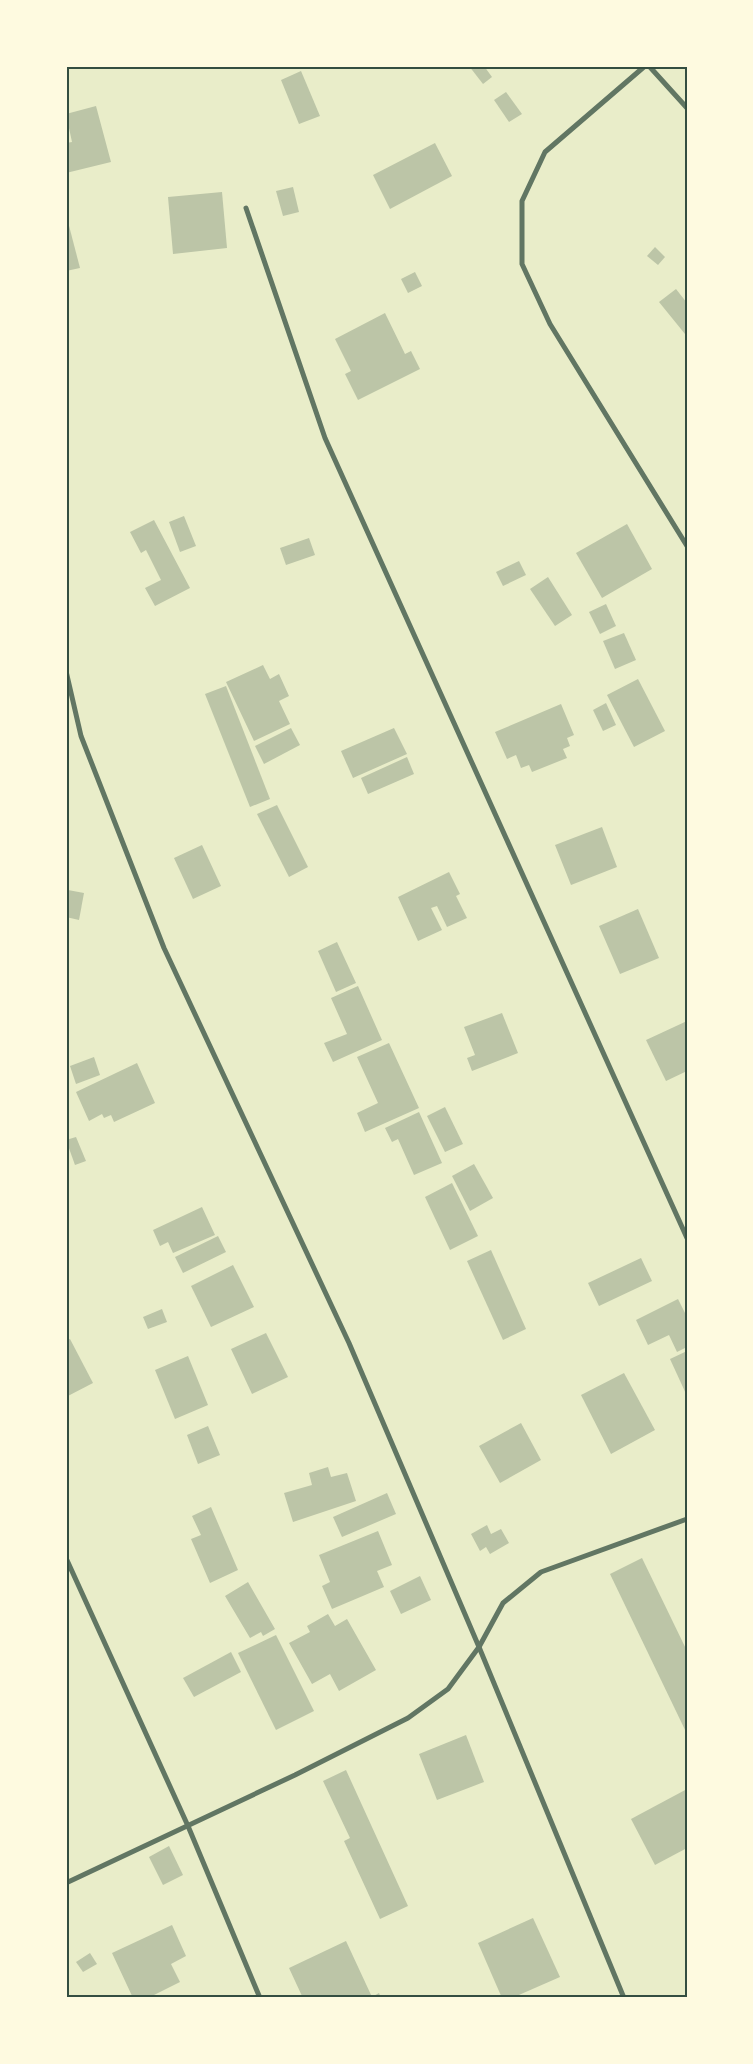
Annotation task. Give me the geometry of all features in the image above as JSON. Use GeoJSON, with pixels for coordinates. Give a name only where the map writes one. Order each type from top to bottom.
{"type":"FeatureCollection","features":[{"type":"Feature","properties":{"kind":"street"},"geometry":{"type":"LineString","coordinates":[[687,108],[647,66],[545,152],[522,201],[522,264],[550,324],[687,546]]}},
{"type":"Feature","properties":{"kind":"street"},"geometry":{"type":"LineString","coordinates":[[246,208],[325,438],[687,1238]]}},
{"type":"Feature","properties":{"kind":"street"},"geometry":{"type":"LineString","coordinates":[[66,671],[81,736],[164,948],[349,1343],[479,1647],[624,1998]]}},
{"type":"Feature","properties":{"kind":"street"},"geometry":{"type":"LineString","coordinates":[[66,1883],[295,1775],[408,1718],[448,1689],[479,1647],[503,1603],[541,1572],[687,1519]]}},
{"type":"Feature","properties":{"kind":"street"},"geometry":{"type":"LineString","coordinates":[[66,1558],[188,1826],[260,1998]]}},
{"type":"Feature","properties":{"kind":"building"},"geometry":{"type":"Polygon","coordinates":[[[469,66],[484,66],[492,77],[483,84],[469,66]]]}},
{"type":"Feature","properties":{"kind":"building"},"geometry":{"type":"Polygon","coordinates":[[[301,71],[320,116],[299,124],[281,80],[301,71]]]}},
{"type":"Feature","properties":{"kind":"building"},"geometry":{"type":"Polygon","coordinates":[[[506,92],[522,114],[509,122],[494,100],[506,92]]]}},
{"type":"Feature","properties":{"kind":"building"},"geometry":{"type":"Polygon","coordinates":[[[96,106],[111,162],[66,173],[66,143],[72,142],[66,114],[96,106]]]}},
{"type":"Feature","properties":{"kind":"building"},"geometry":{"type":"Polygon","coordinates":[[[435,143],[452,176],[390,209],[373,175],[435,143]]]}},
{"type":"Feature","properties":{"kind":"building"},"geometry":{"type":"Polygon","coordinates":[[[293,187],[299,212],[283,216],[276,191],[293,187]]]}},
{"type":"Feature","properties":{"kind":"building"},"geometry":{"type":"Polygon","coordinates":[[[222,192],[227,248],[173,254],[168,197],[222,192]]]}},
{"type":"Feature","properties":{"kind":"building"},"geometry":{"type":"Polygon","coordinates":[[[66,219],[80,268],[66,271],[66,219]]]}},
{"type":"Feature","properties":{"kind":"building"},"geometry":{"type":"Polygon","coordinates":[[[655,247],[665,257],[658,265],[647,256],[655,247]]]}},
{"type":"Feature","properties":{"kind":"building"},"geometry":{"type":"Polygon","coordinates":[[[415,272],[422,286],[408,293],[401,279],[415,272]]]}},
{"type":"Feature","properties":{"kind":"building"},"geometry":{"type":"Polygon","coordinates":[[[676,289],[687,303],[687,332],[685,334],[659,302],[676,289]]]}},
{"type":"Feature","properties":{"kind":"building"},"geometry":{"type":"Polygon","coordinates":[[[385,313],[405,354],[411,351],[420,369],[358,400],[345,374],[351,371],[335,339],[385,313]]]}},
{"type":"Feature","properties":{"kind":"building"},"geometry":{"type":"Polygon","coordinates":[[[184,516],[196,546],[180,552],[169,522],[184,516]]]}},
{"type":"Feature","properties":{"kind":"building"},"geometry":{"type":"Polygon","coordinates":[[[154,520],[190,588],[155,606],[145,588],[161,580],[146,550],[141,553],[130,532],[154,520]]]}},
{"type":"Feature","properties":{"kind":"building"},"geometry":{"type":"Polygon","coordinates":[[[627,524],[652,569],[602,598],[576,553],[627,524]]]}},
{"type":"Feature","properties":{"kind":"building"},"geometry":{"type":"Polygon","coordinates":[[[309,538],[315,555],[286,565],[280,548],[309,538]]]}},
{"type":"Feature","properties":{"kind":"building"},"geometry":{"type":"Polygon","coordinates":[[[519,561],[526,575],[503,586],[496,572],[519,561]]]}},
{"type":"Feature","properties":{"kind":"building"},"geometry":{"type":"Polygon","coordinates":[[[548,577],[572,615],[555,626],[530,589],[548,577]]]}},
{"type":"Feature","properties":{"kind":"building"},"geometry":{"type":"Polygon","coordinates":[[[606,604],[616,626],[600,634],[589,612],[606,604]]]}},
{"type":"Feature","properties":{"kind":"building"},"geometry":{"type":"Polygon","coordinates":[[[624,633],[636,660],[615,669],[603,641],[624,633]]]}},
{"type":"Feature","properties":{"kind":"building"},"geometry":{"type":"Polygon","coordinates":[[[263,665],[270,679],[279,674],[289,696],[279,701],[290,724],[254,741],[226,682],[263,665]]]}},
{"type":"Feature","properties":{"kind":"building"},"geometry":{"type":"Polygon","coordinates":[[[638,679],[665,731],[634,747],[607,695],[638,679]]]}},
{"type":"Feature","properties":{"kind":"building"},"geometry":{"type":"Polygon","coordinates":[[[226,686],[270,799],[250,807],[205,694],[226,686]]]}},
{"type":"Feature","properties":{"kind":"building"},"geometry":{"type":"Polygon","coordinates":[[[606,703],[616,725],[603,731],[593,710],[606,703]]]}},
{"type":"Feature","properties":{"kind":"building"},"geometry":{"type":"Polygon","coordinates":[[[561,704],[574,735],[567,738],[570,746],[563,749],[567,758],[532,772],[529,765],[521,768],[516,755],[507,759],[495,732],[561,704]]]}},
{"type":"Feature","properties":{"kind":"building"},"geometry":{"type":"Polygon","coordinates":[[[291,728],[300,745],[264,764],[255,746],[291,728]]]}},
{"type":"Feature","properties":{"kind":"building"},"geometry":{"type":"Polygon","coordinates":[[[394,728],[407,754],[353,778],[341,751],[394,728]]]}},
{"type":"Feature","properties":{"kind":"building"},"geometry":{"type":"Polygon","coordinates":[[[407,757],[414,774],[368,794],[361,778],[407,757]]]}},
{"type":"Feature","properties":{"kind":"building"},"geometry":{"type":"Polygon","coordinates":[[[277,805],[308,867],[289,877],[257,814],[277,805]]]}},
{"type":"Feature","properties":{"kind":"building"},"geometry":{"type":"Polygon","coordinates":[[[602,827],[617,867],[571,885],[555,845],[602,827]]]}},
{"type":"Feature","properties":{"kind":"building"},"geometry":{"type":"Polygon","coordinates":[[[202,845],[221,886],[193,899],[174,858],[202,845]]]}},
{"type":"Feature","properties":{"kind":"building"},"geometry":{"type":"Polygon","coordinates":[[[449,872],[460,894],[456,896],[467,918],[447,927],[437,906],[431,908],[442,930],[418,941],[398,897],[449,872]]]}},
{"type":"Feature","properties":{"kind":"building"},"geometry":{"type":"Polygon","coordinates":[[[68,890],[84,893],[79,920],[66,917],[68,890]]]}},
{"type":"Feature","properties":{"kind":"building"},"geometry":{"type":"Polygon","coordinates":[[[638,909],[659,958],[620,974],[599,926],[638,909]]]}},
{"type":"Feature","properties":{"kind":"building"},"geometry":{"type":"Polygon","coordinates":[[[337,942],[356,983],[336,992],[318,951],[337,942]]]}},
{"type":"Feature","properties":{"kind":"building"},"geometry":{"type":"Polygon","coordinates":[[[358,986],[382,1040],[333,1062],[324,1043],[347,1034],[331,998],[358,986]]]}},
{"type":"Feature","properties":{"kind":"building"},"geometry":{"type":"Polygon","coordinates":[[[502,1013],[518,1053],[472,1071],[467,1058],[475,1055],[464,1027],[502,1013]]]}},
{"type":"Feature","properties":{"kind":"building"},"geometry":{"type":"Polygon","coordinates":[[[687,1021],[687,1071],[666,1081],[646,1040],[687,1021]]]}},
{"type":"Feature","properties":{"kind":"building"},"geometry":{"type":"Polygon","coordinates":[[[389,1043],[419,1108],[365,1132],[357,1113],[378,1103],[357,1057],[389,1043]]]}},
{"type":"Feature","properties":{"kind":"building"},"geometry":{"type":"Polygon","coordinates":[[[94,1057],[100,1075],[76,1084],[70,1066],[94,1057]]]}},
{"type":"Feature","properties":{"kind":"building"},"geometry":{"type":"Polygon","coordinates":[[[137,1063],[155,1103],[114,1122],[111,1115],[104,1118],[102,1114],[89,1121],[76,1092],[137,1063]]]}},
{"type":"Feature","properties":{"kind":"building"},"geometry":{"type":"Polygon","coordinates":[[[445,1107],[463,1144],[445,1152],[427,1116],[445,1107]]]}},
{"type":"Feature","properties":{"kind":"building"},"geometry":{"type":"Polygon","coordinates":[[[419,1112],[442,1163],[414,1175],[398,1139],[392,1142],[385,1128],[419,1112]]]}},
{"type":"Feature","properties":{"kind":"building"},"geometry":{"type":"Polygon","coordinates":[[[76,1137],[86,1161],[75,1165],[66,1140],[76,1137]]]}},
{"type":"Feature","properties":{"kind":"building"},"geometry":{"type":"Polygon","coordinates":[[[474,1164],[493,1198],[470,1211],[452,1176],[474,1164]]]}},
{"type":"Feature","properties":{"kind":"building"},"geometry":{"type":"Polygon","coordinates":[[[452,1183],[478,1236],[450,1250],[425,1197],[452,1183]]]}},
{"type":"Feature","properties":{"kind":"building"},"geometry":{"type":"Polygon","coordinates":[[[202,1207],[215,1235],[173,1253],[168,1242],[160,1246],[153,1230],[202,1207]]]}},
{"type":"Feature","properties":{"kind":"building"},"geometry":{"type":"Polygon","coordinates":[[[218,1236],[226,1252],[183,1273],[175,1257],[218,1236]]]}},
{"type":"Feature","properties":{"kind":"building"},"geometry":{"type":"Polygon","coordinates":[[[491,1250],[526,1329],[503,1340],[467,1261],[491,1250]]]}},
{"type":"Feature","properties":{"kind":"building"},"geometry":{"type":"Polygon","coordinates":[[[641,1258],[652,1281],[599,1306],[588,1283],[641,1258]]]}},
{"type":"Feature","properties":{"kind":"building"},"geometry":{"type":"Polygon","coordinates":[[[233,1265],[254,1307],[211,1327],[191,1286],[233,1265]]]}},
{"type":"Feature","properties":{"kind":"building"},"geometry":{"type":"Polygon","coordinates":[[[678,1299],[687,1317],[687,1347],[677,1352],[669,1335],[648,1345],[636,1320],[678,1299]]]}},
{"type":"Feature","properties":{"kind":"building"},"geometry":{"type":"Polygon","coordinates":[[[162,1309],[167,1322],[148,1329],[143,1317],[162,1309]]]}},
{"type":"Feature","properties":{"kind":"building"},"geometry":{"type":"Polygon","coordinates":[[[266,1333],[288,1377],[252,1394],[231,1349],[266,1333]]]}},
{"type":"Feature","properties":{"kind":"building"},"geometry":{"type":"Polygon","coordinates":[[[70,1339],[93,1383],[66,1397],[66,1340],[70,1339]]]}},
{"type":"Feature","properties":{"kind":"building"},"geometry":{"type":"Polygon","coordinates":[[[687,1351],[687,1396],[670,1359],[687,1351]]]}},
{"type":"Feature","properties":{"kind":"building"},"geometry":{"type":"Polygon","coordinates":[[[188,1356],[208,1405],[175,1419],[155,1370],[188,1356]]]}},
{"type":"Feature","properties":{"kind":"building"},"geometry":{"type":"Polygon","coordinates":[[[624,1373],[655,1430],[611,1454],[581,1395],[624,1373]]]}},
{"type":"Feature","properties":{"kind":"building"},"geometry":{"type":"Polygon","coordinates":[[[521,1423],[541,1460],[500,1483],[479,1446],[521,1423]]]}},
{"type":"Feature","properties":{"kind":"building"},"geometry":{"type":"Polygon","coordinates":[[[208,1426],[220,1455],[198,1464],[187,1435],[208,1426]]]}},
{"type":"Feature","properties":{"kind":"building"},"geometry":{"type":"Polygon","coordinates":[[[328,1467],[331,1477],[347,1473],[356,1501],[293,1522],[284,1493],[312,1485],[309,1473],[328,1467]]]}},
{"type":"Feature","properties":{"kind":"building"},"geometry":{"type":"Polygon","coordinates":[[[387,1493],[396,1514],[342,1537],[333,1517],[387,1493]]]}},
{"type":"Feature","properties":{"kind":"building"},"geometry":{"type":"Polygon","coordinates":[[[211,1507],[238,1570],[210,1583],[191,1539],[201,1535],[192,1516],[211,1507]]]}},
{"type":"Feature","properties":{"kind":"building"},"geometry":{"type":"Polygon","coordinates":[[[487,1525],[491,1534],[501,1529],[509,1543],[490,1554],[486,1547],[480,1551],[471,1534],[487,1525]]]}},
{"type":"Feature","properties":{"kind":"building"},"geometry":{"type":"Polygon","coordinates":[[[378,1531],[392,1565],[377,1571],[384,1587],[332,1609],[322,1586],[330,1582],[319,1555],[378,1531]]]}},
{"type":"Feature","properties":{"kind":"building"},"geometry":{"type":"Polygon","coordinates":[[[642,1558],[687,1651],[687,1734],[610,1574],[642,1558]]]}},
{"type":"Feature","properties":{"kind":"building"},"geometry":{"type":"Polygon","coordinates":[[[420,1576],[431,1600],[401,1614],[390,1591],[420,1576]]]}},
{"type":"Feature","properties":{"kind":"building"},"geometry":{"type":"Polygon","coordinates":[[[248,1582],[275,1629],[263,1636],[261,1632],[250,1638],[225,1596],[248,1582]]]}},
{"type":"Feature","properties":{"kind":"building"},"geometry":{"type":"Polygon","coordinates":[[[328,1614],[335,1626],[347,1619],[376,1670],[339,1691],[330,1674],[312,1684],[289,1643],[310,1632],[307,1626],[328,1614]]]}},
{"type":"Feature","properties":{"kind":"building"},"geometry":{"type":"Polygon","coordinates":[[[276,1635],[314,1711],[276,1730],[238,1653],[276,1635]]]}},
{"type":"Feature","properties":{"kind":"building"},"geometry":{"type":"Polygon","coordinates":[[[231,1652],[241,1672],[194,1697],[183,1678],[231,1652]]]}},
{"type":"Feature","properties":{"kind":"building"},"geometry":{"type":"Polygon","coordinates":[[[466,1735],[484,1782],[437,1800],[419,1754],[466,1735]]]}},
{"type":"Feature","properties":{"kind":"building"},"geometry":{"type":"Polygon","coordinates":[[[346,1770],[408,1906],[380,1919],[344,1841],[350,1838],[323,1781],[346,1770]]]}},
{"type":"Feature","properties":{"kind":"building"},"geometry":{"type":"Polygon","coordinates":[[[687,1789],[687,1848],[655,1865],[631,1819],[687,1789]]]}},
{"type":"Feature","properties":{"kind":"building"},"geometry":{"type":"Polygon","coordinates":[[[169,1846],[183,1875],[163,1885],[149,1857],[169,1846]]]}},
{"type":"Feature","properties":{"kind":"building"},"geometry":{"type":"Polygon","coordinates":[[[533,1918],[560,1977],[512,1998],[502,1998],[478,1943],[533,1918]]]}},
{"type":"Feature","properties":{"kind":"building"},"geometry":{"type":"Polygon","coordinates":[[[172,1925],[186,1956],[171,1964],[180,1982],[148,1998],[133,1998],[112,1953],[172,1925]]]}},
{"type":"Feature","properties":{"kind":"building"},"geometry":{"type":"Polygon","coordinates":[[[346,1941],[372,1997],[379,1993],[381,1998],[298,1998],[302,1996],[289,1968],[346,1941]]]}},
{"type":"Feature","properties":{"kind":"building"},"geometry":{"type":"Polygon","coordinates":[[[90,1953],[97,1964],[83,1972],[76,1962],[90,1953]]]}}]}
